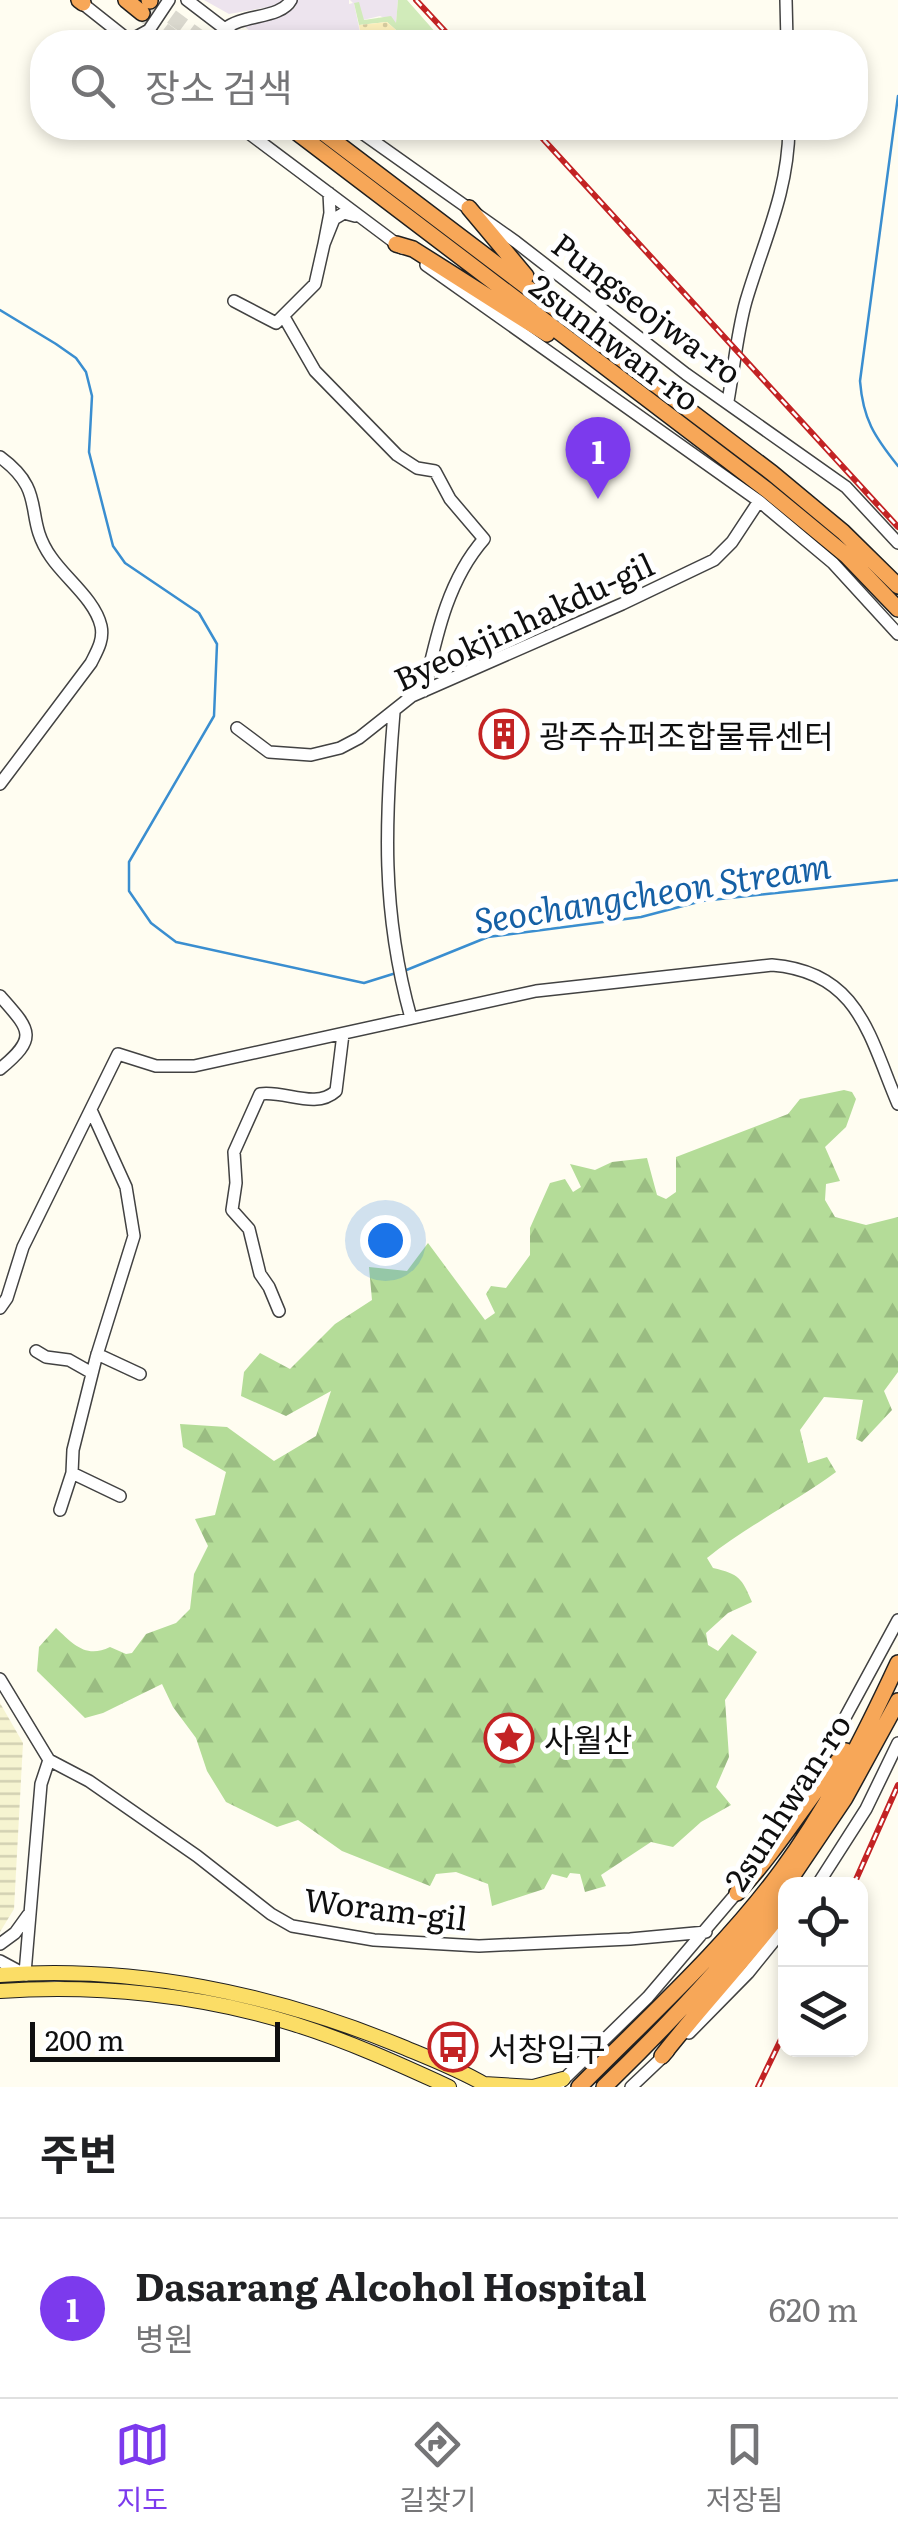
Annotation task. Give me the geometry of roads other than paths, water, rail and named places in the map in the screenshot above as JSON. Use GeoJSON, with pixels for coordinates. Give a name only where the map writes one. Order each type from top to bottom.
{"type":"FeatureCollection","features":[{"type":"Feature","properties":{"kind":"highway"},"geometry":{"type":"LineString","coordinates":[[126,0],[147,5]]}},
{"type":"Feature","properties":{"kind":"highway","name":"2sunhwan-ro"},"geometry":{"type":"LineString","coordinates":[[308,140],[780,501],[847,556],[898,609]]}},
{"type":"Feature","properties":{"kind":"highway","name":"2sunhwan-ro"},"geometry":{"type":"LineString","coordinates":[[333,140],[772,473],[843,532],[898,586]]}},
{"type":"Feature","properties":{"kind":"highway"},"geometry":{"type":"LineString","coordinates":[[469,208],[516,266],[571,322]]}},
{"type":"Feature","properties":{"kind":"highway"},"geometry":{"type":"LineString","coordinates":[[396,244],[413,249],[621,380]]}},
{"type":"Feature","properties":{"kind":"highway","name":"2sunhwan-ro"},"geometry":{"type":"LineString","coordinates":[[579,2087],[738,1926],[772,1882],[821,1808],[898,1663]]}},
{"type":"Feature","properties":{"kind":"highway","name":"2sunhwan-ro"},"geometry":{"type":"LineString","coordinates":[[792,1877],[845,1798],[898,1701]]}},
{"type":"Feature","properties":{"kind":"highway"},"geometry":{"type":"LineString","coordinates":[[737,1894],[770,1858],[819,1784],[873,1716]]}},
{"type":"Feature","properties":{"kind":"highway"},"geometry":{"type":"LineString","coordinates":[[800,1877],[806,1859]]}},
{"type":"Feature","properties":{"kind":"highway","name":"2sunhwan-ro"},"geometry":{"type":"LineString","coordinates":[[604,2087],[696,1994],[778,1896]]}},
{"type":"Feature","properties":{"kind":"highway"},"geometry":{"type":"LineString","coordinates":[[662,2056],[778,1916]]}},
{"type":"Feature","properties":{"kind":"main road"},"geometry":{"type":"LineString","coordinates":[[0,1975],[98,1974],[292,2006],[352,2026],[487,2086],[560,2084]]}},
{"type":"Feature","properties":{"kind":"main road"},"geometry":{"type":"LineString","coordinates":[[0,1991],[116,1992],[237,2009],[348,2042],[450,2087]]}},
{"type":"Feature","properties":{"kind":"street"},"geometry":{"type":"LineString","coordinates":[[149,30],[169,0]]}},
{"type":"Feature","properties":{"kind":"street"},"geometry":{"type":"LineString","coordinates":[[186,0],[225,29],[283,9],[292,0]]}},
{"type":"Feature","properties":{"kind":"street"},"geometry":{"type":"LineString","coordinates":[[786,0],[787,30]]}},
{"type":"Feature","properties":{"kind":"street"},"geometry":{"type":"LineString","coordinates":[[80,1],[115,30]]}},
{"type":"Feature","properties":{"kind":"street"},"geometry":{"type":"LineString","coordinates":[[258,140],[396,244],[759,501],[833,563],[898,634]]}},
{"type":"Feature","properties":{"kind":"street","name":"Pungseojwa-ro"},"geometry":{"type":"LineString","coordinates":[[372,140],[469,208],[686,374],[846,487],[898,543]]}},
{"type":"Feature","properties":{"kind":"street"},"geometry":{"type":"LineString","coordinates":[[728,401],[745,304],[786,178],[788,140]]}},
{"type":"Feature","properties":{"kind":"street"},"geometry":{"type":"LineString","coordinates":[[234,301],[276,323],[315,284],[330,213],[329,193]]}},
{"type":"Feature","properties":{"kind":"street"},"geometry":{"type":"LineString","coordinates":[[324,244],[339,216],[360,218]]}},
{"type":"Feature","properties":{"kind":"street"},"geometry":{"type":"LineString","coordinates":[[284,317],[315,371],[397,454],[417,468],[435,470],[450,499],[484,539],[470,555],[449,598],[424,691]]}},
{"type":"Feature","properties":{"kind":"street"},"geometry":{"type":"LineString","coordinates":[[0,457],[27,480],[37,530],[49,554],[96,614],[102,630],[91,663],[0,784]]}},
{"type":"Feature","properties":{"kind":"street","name":"Byeokjinhakdu-gil"},"geometry":{"type":"LineString","coordinates":[[236,728],[269,752],[311,755],[340,748],[424,691],[714,560],[732,542],[759,501]]}},
{"type":"Feature","properties":{"kind":"street"},"geometry":{"type":"LineString","coordinates":[[394,712],[386,835],[391,934],[411,1018]]}},
{"type":"Feature","properties":{"kind":"street"},"geometry":{"type":"LineString","coordinates":[[0,1308],[7,1298],[23,1247],[118,1054],[156,1066],[194,1066],[591,983],[752,965],[790,966],[822,977],[849,1000],[871,1038],[898,1104]]}},
{"type":"Feature","properties":{"kind":"street"},"geometry":{"type":"LineString","coordinates":[[0,996],[25,1024],[29,1036],[25,1047],[0,1069]]}},
{"type":"Feature","properties":{"kind":"street"},"geometry":{"type":"LineString","coordinates":[[279,1311],[260,1274],[249,1229],[232,1210],[236,1182],[234,1152],[260,1094],[294,1099],[329,1098],[336,1091],[344,1034]]}},
{"type":"Feature","properties":{"kind":"street"},"geometry":{"type":"LineString","coordinates":[[60,1510],[72,1473],[73,1450],[92,1372],[134,1236],[126,1187],[91,1110]]}},
{"type":"Feature","properties":{"kind":"street"},"geometry":{"type":"LineString","coordinates":[[36,1352],[46,1358],[69,1360],[92,1372]]}},
{"type":"Feature","properties":{"kind":"street"},"geometry":{"type":"LineString","coordinates":[[97,1354],[140,1374]]}},
{"type":"Feature","properties":{"kind":"street"},"geometry":{"type":"LineString","coordinates":[[72,1473],[120,1496]]}},
{"type":"Feature","properties":{"kind":"street"},"geometry":{"type":"LineString","coordinates":[[560,2084],[648,1998],[737,1894],[828,1750],[898,1620]]}},
{"type":"Feature","properties":{"kind":"street"},"geometry":{"type":"LineString","coordinates":[[0,1679],[49,1760],[41,1784],[30,1911],[25,1973],[30,1989]]}},
{"type":"Feature","properties":{"kind":"street"},"geometry":{"type":"LineString","coordinates":[[822,1877],[866,1809],[898,1743]]}},
{"type":"Feature","properties":{"kind":"street","name":"Woram-gil"},"geometry":{"type":"LineString","coordinates":[[49,1760],[89,1781],[292,1926],[374,1940],[479,1946],[630,1940],[706,1932]]}},
{"type":"Feature","properties":{"kind":"street"},"geometry":{"type":"LineString","coordinates":[[0,1944],[15,1933],[30,1911]]}},
{"type":"Feature","properties":{"kind":"street"},"geometry":{"type":"LineString","coordinates":[[631,2087],[748,1973],[778,1936]]}},
{"type":"Feature","properties":{"kind":"street"},"geometry":{"type":"LineString","coordinates":[[0,1961],[25,1973]]}},
{"type":"Feature","properties":{"kind":"waterway"},"geometry":{"type":"LineString","coordinates":[[898,96],[860,381],[871,427],[898,466]]}},
{"type":"Feature","properties":{"kind":"waterway","name":"Seochangcheon Stream"},"geometry":{"type":"LineString","coordinates":[[0,310],[76,358],[86,372],[92,396],[89,452],[113,546],[125,563],[199,613],[217,644],[214,716],[129,862],[129,891],[151,923],[176,942],[364,983],[396,973]]}},
{"type":"Feature","properties":{"kind":"waterway","name":"Seochangcheon Stream"},"geometry":{"type":"LineString","coordinates":[[404,971],[488,937],[641,917],[702,901],[898,880]]}},
{"type":"Feature","properties":{"kind":"tunnel"},"geometry":{"type":"LineString","coordinates":[[153,3],[190,30]]}},
{"type":"Feature","properties":{"kind":"tunnel"},"geometry":{"type":"LineString","coordinates":[[145,16],[164,30]]}},
{"type":"Feature","properties":{"kind":"railway"},"geometry":{"type":"LineString","coordinates":[[416,0],[444,30]]}},
{"type":"Feature","properties":{"kind":"railway"},"geometry":{"type":"LineString","coordinates":[[544,140],[898,527]]}},
{"type":"Feature","properties":{"kind":"railway"},"geometry":{"type":"LineString","coordinates":[[857,1877],[898,1785]]}},
{"type":"Feature","properties":{"kind":"railway"},"geometry":{"type":"LineString","coordinates":[[758,2087],[778,2046]]}},
{"type":"Feature","properties":{"kind":"place","name":"Dasarang Alcohol Hospital"},"geometry":{"type":"Point","coordinates":[598,499]}},
{"type":"Feature","properties":{"kind":"place","name":"광주슈퍼조합물류센터"},"geometry":{"type":"Point","coordinates":[504,734]}},
{"type":"Feature","properties":{"kind":"place","name":"사월산"},"geometry":{"type":"Point","coordinates":[509,1738]}},
{"type":"Feature","properties":{"kind":"place","name":"서창입구"},"geometry":{"type":"Point","coordinates":[453,2047]}}]}
